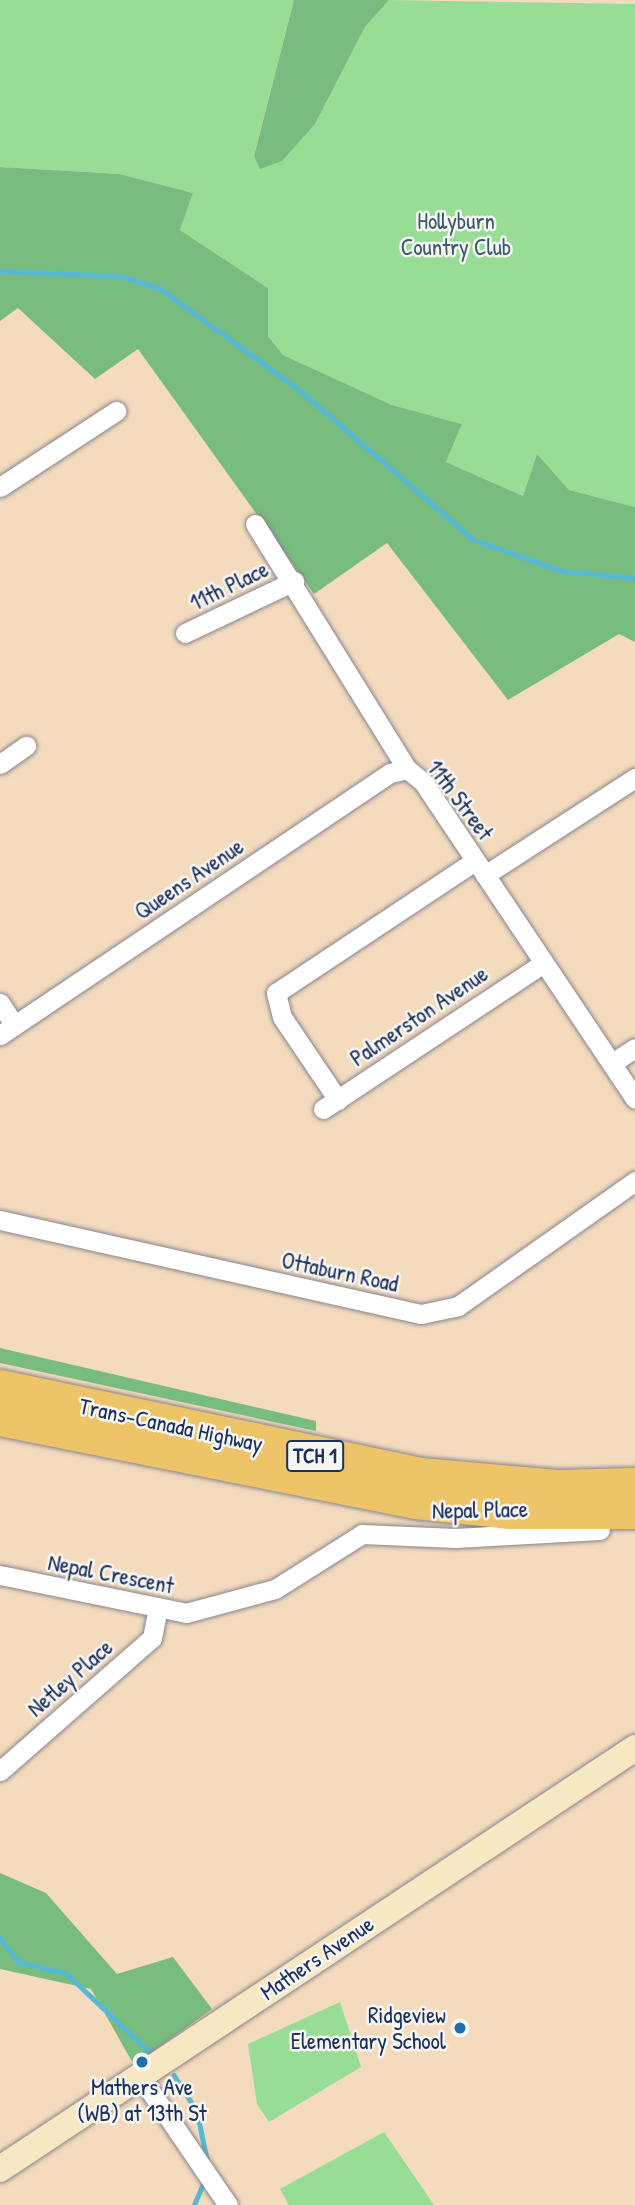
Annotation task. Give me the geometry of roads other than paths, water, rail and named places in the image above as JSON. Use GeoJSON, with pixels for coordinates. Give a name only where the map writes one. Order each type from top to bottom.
{"type":"FeatureCollection","features":[{"type":"Feature","properties":{"kind":"highway","name":"Trans-Canada Highway"},"geometry":{"type":"LineString","coordinates":[[0,1387],[420,1475],[511,1485],[635,1485]]}},
{"type":"Feature","properties":{"kind":"highway","name":"Trans-Canada Highway"},"geometry":{"type":"LineString","coordinates":[[0,1418],[416,1501],[509,1511],[635,1511]]}},
{"type":"Feature","properties":{"kind":"street"},"geometry":{"type":"LineString","coordinates":[[0,487],[116,411]]}},
{"type":"Feature","properties":{"kind":"street","name":"11th Street"},"geometry":{"type":"LineString","coordinates":[[256,524],[407,769],[480,868],[635,1099]]}},
{"type":"Feature","properties":{"kind":"street","name":"11th Place"},"geometry":{"type":"LineString","coordinates":[[185,633],[294,582]]}},
{"type":"Feature","properties":{"kind":"street"},"geometry":{"type":"LineString","coordinates":[[0,764],[26,746]]}},
{"type":"Feature","properties":{"kind":"street","name":"Queens Avenue"},"geometry":{"type":"LineString","coordinates":[[7,1030],[390,773],[407,769]]}},
{"type":"Feature","properties":{"kind":"street"},"geometry":{"type":"LineString","coordinates":[[480,868],[635,778]]}},
{"type":"Feature","properties":{"kind":"street","name":"Palmerston Avenue"},"geometry":{"type":"LineString","coordinates":[[480,868],[276,993],[282,1017],[330,1105],[542,964]]}},
{"type":"Feature","properties":{"kind":"street"},"geometry":{"type":"LineString","coordinates":[[0,1003],[7,1030]]}},
{"type":"Feature","properties":{"kind":"street"},"geometry":{"type":"LineString","coordinates":[[612,1063],[635,1048]]}},
{"type":"Feature","properties":{"kind":"street","name":"Ottaburn Road"},"geometry":{"type":"LineString","coordinates":[[0,1220],[421,1314],[458,1306],[635,1181]]}},
{"type":"Feature","properties":{"kind":"street","name":"Nepal Place"},"geometry":{"type":"LineString","coordinates":[[362,1534],[454,1538],[600,1530]]}},
{"type":"Feature","properties":{"kind":"street","name":"Nepal Crescent"},"geometry":{"type":"LineString","coordinates":[[5,1582],[157,1612],[226,1607],[275,1589],[362,1534]]}},
{"type":"Feature","properties":{"kind":"street","name":"Netley Place"},"geometry":{"type":"LineString","coordinates":[[0,1772],[152,1638],[157,1612]]}},
{"type":"Feature","properties":{"kind":"street","name":"Mathers Avenue"},"geometry":{"type":"LineString","coordinates":[[0,2169],[635,1748]]}},
{"type":"Feature","properties":{"kind":"street"},"geometry":{"type":"LineString","coordinates":[[141,2076],[228,2205]]}},
{"type":"Feature","properties":{"kind":"waterway"},"geometry":{"type":"LineString","coordinates":[[0,271],[121,276],[161,289],[302,392],[474,540],[563,571],[635,578]]}},
{"type":"Feature","properties":{"kind":"waterway"},"geometry":{"type":"LineString","coordinates":[[0,1938],[19,1962],[66,1973],[153,2055]]}},
{"type":"Feature","properties":{"kind":"waterway"},"geometry":{"type":"LineString","coordinates":[[174,2075],[197,2111],[207,2159]]}},
{"type":"Feature","properties":{"kind":"waterway"},"geometry":{"type":"LineString","coordinates":[[194,2205],[203,2184]]}},
{"type":"Feature","properties":{"kind":"place","name":"Ridgeview Elementary School"},"geometry":{"type":"Point","coordinates":[460,2028]}},
{"type":"Feature","properties":{"kind":"place","name":"Mathers Ave (WB) at 13th St"},"geometry":{"type":"Point","coordinates":[142,2062]}},
{"type":"Feature","properties":{"kind":"park label","name":"Hollyburn Country Club"},"geometry":{"type":"Point","coordinates":[456,234]}}]}
